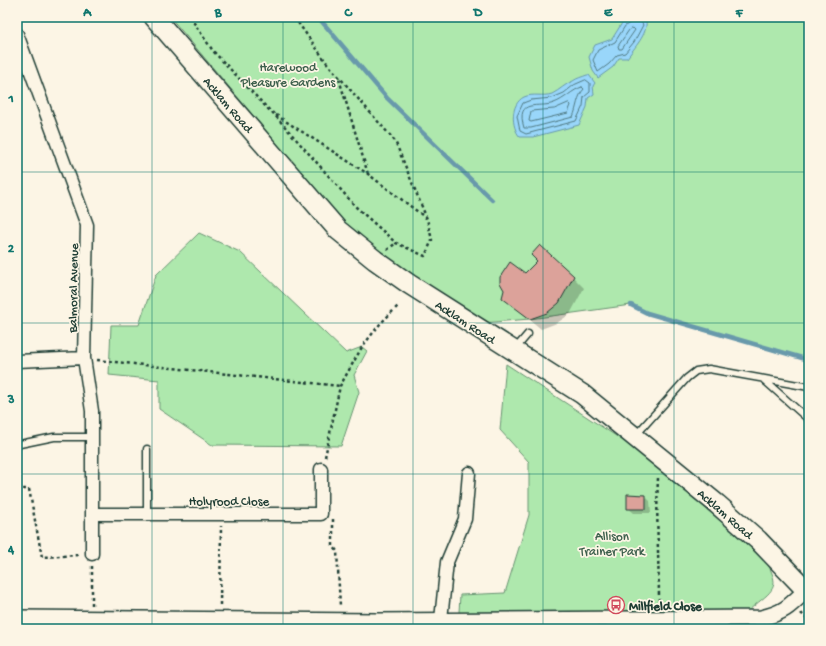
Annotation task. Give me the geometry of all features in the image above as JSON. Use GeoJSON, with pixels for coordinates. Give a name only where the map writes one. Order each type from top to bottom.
{"type":"FeatureCollection","features":[{"type":"Feature","properties":{"kind":"main road","name":"Acklam Road"},"geometry":{"type":"LineString","coordinates":[[154,17],[338,230],[375,260],[409,284],[582,394],[659,456],[758,540],[808,591]]}},
{"type":"Feature","properties":{"kind":"street","name":"Balmoral Avenue"},"geometry":{"type":"LineString","coordinates":[[17,34],[87,225],[84,358],[92,411],[92,554]]}},
{"type":"Feature","properties":{"kind":"street"},"geometry":{"type":"LineString","coordinates":[[17,361],[84,358]]}},
{"type":"Feature","properties":{"kind":"street"},"geometry":{"type":"LineString","coordinates":[[321,469],[321,514]]}},
{"type":"Feature","properties":{"kind":"street"},"geometry":{"type":"LineString","coordinates":[[441,624],[447,562],[465,519],[469,473]]}},
{"type":"Feature","properties":{"kind":"street","name":"Holyrood Close"},"geometry":{"type":"LineString","coordinates":[[92,514],[321,514]]}},
{"type":"Feature","properties":{"kind":"street"},"geometry":{"type":"LineString","coordinates":[[17,618],[92,618],[172,624],[220,618],[340,620],[441,624],[767,617],[778,614],[808,591]]}},
{"type":"Feature","properties":{"kind":"lane"},"geometry":{"type":"LineString","coordinates":[[513,351],[528,334]]}},
{"type":"Feature","properties":{"kind":"lane"},"geometry":{"type":"LineString","coordinates":[[634,436],[687,378],[696,371],[709,369],[809,387]]}},
{"type":"Feature","properties":{"kind":"lane"},"geometry":{"type":"LineString","coordinates":[[763,378],[809,420]]}},
{"type":"Feature","properties":{"kind":"lane"},"geometry":{"type":"LineString","coordinates":[[20,444],[54,437],[92,437]]}},
{"type":"Feature","properties":{"kind":"lane"},"geometry":{"type":"LineString","coordinates":[[146,514],[147,450]]}},
{"type":"Feature","properties":{"kind":"path"},"geometry":{"type":"LineString","coordinates":[[190,17],[213,51],[272,112],[356,207],[396,242],[425,256],[432,240],[427,219],[395,141],[339,77],[294,17]]}},
{"type":"Feature","properties":{"kind":"path"},"geometry":{"type":"LineString","coordinates":[[339,77],[368,174]]}},
{"type":"Feature","properties":{"kind":"path"},"geometry":{"type":"LineString","coordinates":[[272,112],[368,174],[427,219]]}},
{"type":"Feature","properties":{"kind":"path"},"geometry":{"type":"LineString","coordinates":[[321,469],[329,446],[340,386],[362,347],[380,324],[398,306]]}},
{"type":"Feature","properties":{"kind":"path"},"geometry":{"type":"LineString","coordinates":[[84,358],[340,386]]}},
{"type":"Feature","properties":{"kind":"path"},"geometry":{"type":"LineString","coordinates":[[659,456],[656,522],[659,563],[659,619]]}},
{"type":"Feature","properties":{"kind":"path"},"geometry":{"type":"LineString","coordinates":[[17,489],[29,489],[42,556],[92,554],[92,618]]}},
{"type":"Feature","properties":{"kind":"path"},"geometry":{"type":"LineString","coordinates":[[220,618],[221,514]]}},
{"type":"Feature","properties":{"kind":"path"},"geometry":{"type":"LineString","coordinates":[[321,514],[333,520],[333,546],[337,551],[340,620]]}},
{"type":"Feature","properties":{"kind":"green space","name":"Harewood Pleasure Gardens"},"geometry":{"type":"Polygon","coordinates":[[[170,17],[809,17],[809,360],[647,313],[631,305],[530,319],[481,323],[418,282],[343,222],[170,17]]]}},
{"type":"Feature","properties":{"kind":"green space"},"geometry":{"type":"Polygon","coordinates":[[[199,233],[240,252],[346,353],[362,347],[367,351],[354,375],[359,392],[341,446],[212,445],[159,409],[159,380],[109,375],[111,325],[139,325],[156,275],[199,233]]]}},
{"type":"Feature","properties":{"kind":"green space","name":"Allison Trainer Park"},"geometry":{"type":"Polygon","coordinates":[[[506,364],[642,453],[766,561],[773,576],[774,582],[771,591],[730,629],[458,629],[460,595],[505,593],[529,515],[529,462],[500,430],[506,364]]]}},
{"type":"Feature","properties":{"kind":"water"},"geometry":{"type":"Polygon","coordinates":[[[632,17],[646,21],[643,36],[627,58],[619,58],[613,67],[598,78],[593,71],[589,57],[595,45],[612,39],[622,23],[632,17]]]}},
{"type":"Feature","properties":{"kind":"water"},"geometry":{"type":"Polygon","coordinates":[[[589,75],[595,83],[593,86],[594,94],[588,98],[587,107],[579,125],[533,137],[520,137],[515,128],[513,116],[519,100],[527,96],[552,94],[570,82],[589,75]]]}},
{"type":"Feature","properties":{"kind":"building"},"geometry":{"type":"Polygon","coordinates":[[[540,245],[574,276],[559,303],[547,313],[530,319],[502,298],[504,290],[500,283],[500,277],[510,262],[525,273],[537,261],[531,255],[540,245]]]}},
{"type":"Feature","properties":{"kind":"building"},"geometry":{"type":"Polygon","coordinates":[[[627,494],[646,495],[646,509],[627,509],[627,494]]]}},
{"type":"Feature","properties":{"kind":"waterway"},"geometry":{"type":"LineString","coordinates":[[318,17],[387,98],[492,200]]}},
{"type":"Feature","properties":{"kind":"waterway"},"geometry":{"type":"LineString","coordinates":[[631,305],[647,313],[809,360]]}},
{"type":"Feature","properties":{"kind":"place","name":"Millfield Close"},"geometry":{"type":"Point","coordinates":[616,605]}}]}
